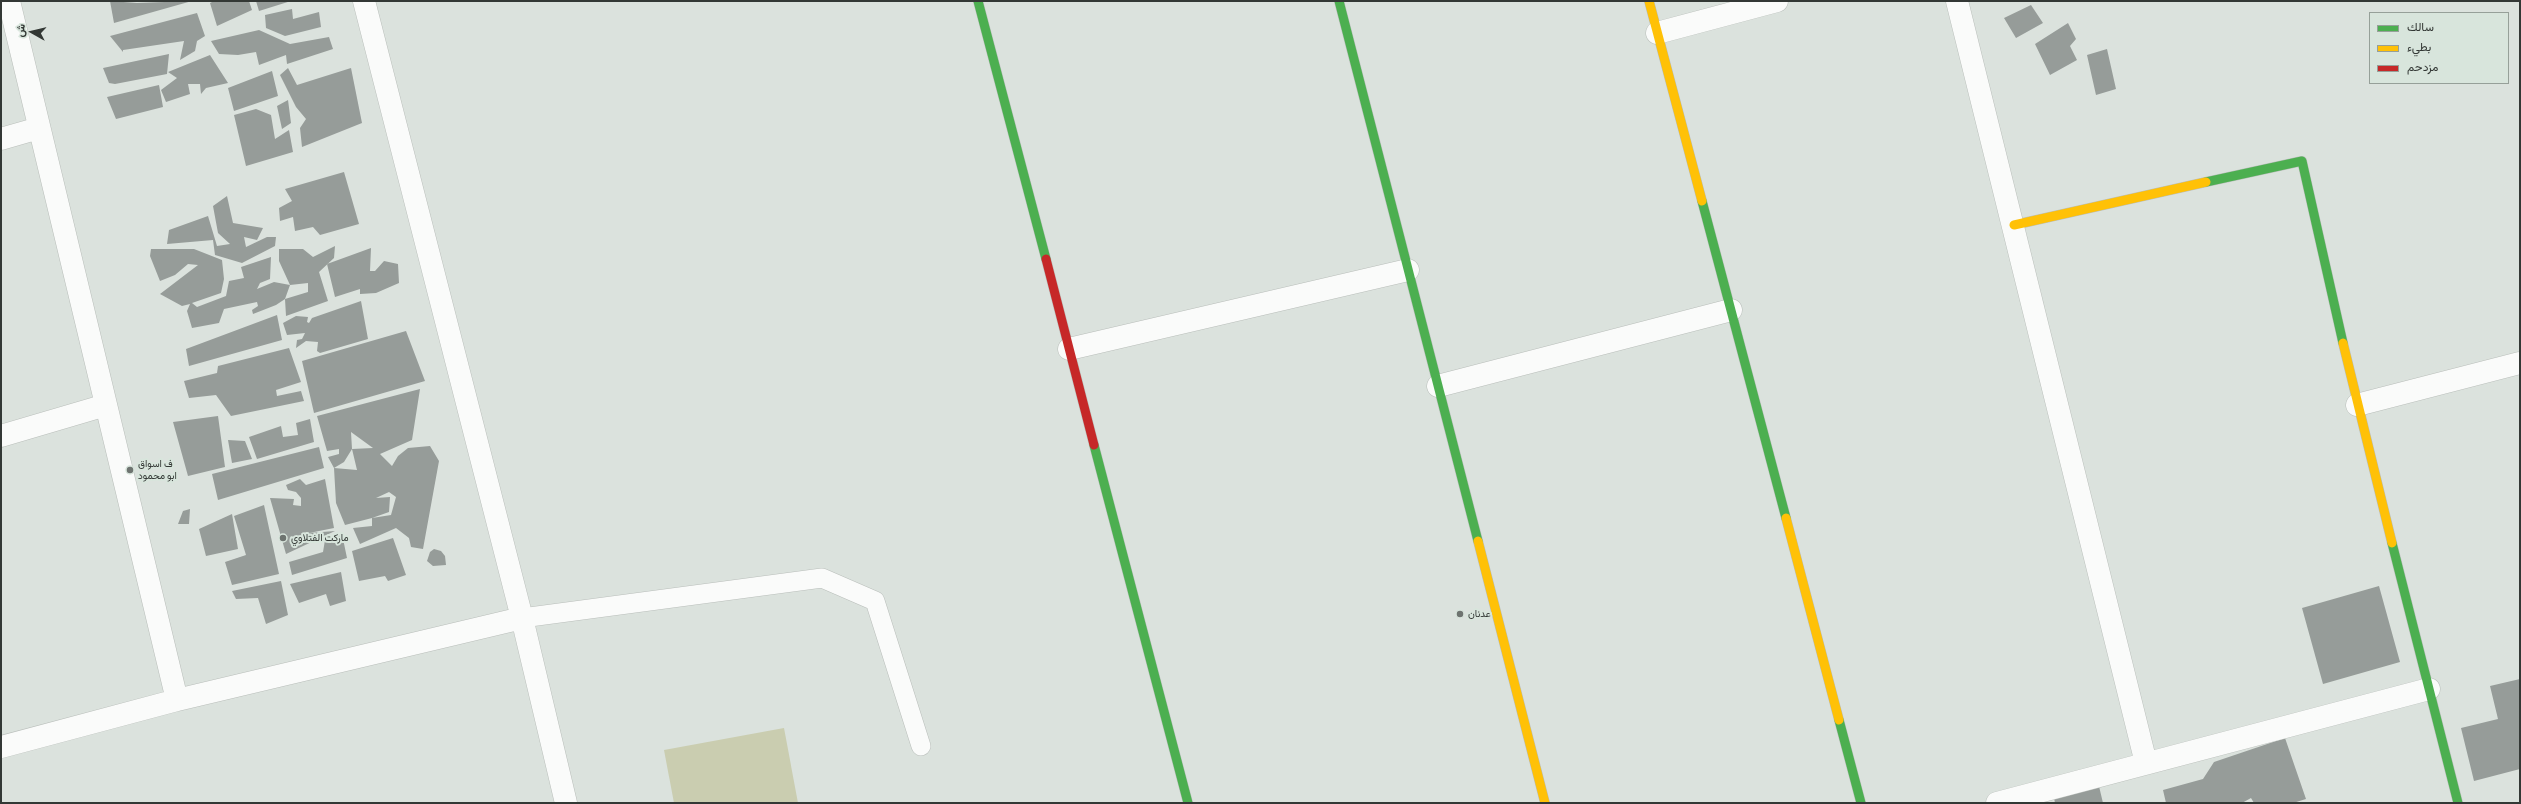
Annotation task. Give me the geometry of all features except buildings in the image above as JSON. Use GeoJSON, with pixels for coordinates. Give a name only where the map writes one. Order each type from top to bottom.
{"type":"FeatureCollection","features":[{"type":"Feature","properties":{"kind":"street"},"geometry":{"type":"LineString","coordinates":[[9,1],[177,700]]}},
{"type":"Feature","properties":{"kind":"street"},"geometry":{"type":"LineString","coordinates":[[364,1],[522,618],[566,803]]}},
{"type":"Feature","properties":{"kind":"street"},"geometry":{"type":"LineString","coordinates":[[978,1],[1188,803]]}},
{"type":"Feature","properties":{"kind":"street"},"geometry":{"type":"LineString","coordinates":[[1339,1],[1545,803]]}},
{"type":"Feature","properties":{"kind":"street"},"geometry":{"type":"LineString","coordinates":[[1649,1],[1861,803]]}},
{"type":"Feature","properties":{"kind":"street"},"geometry":{"type":"LineString","coordinates":[[1657,33],[1777,1]]}},
{"type":"Feature","properties":{"kind":"street"},"geometry":{"type":"LineString","coordinates":[[1957,1],[2014,225],[2146,763]]}},
{"type":"Feature","properties":{"kind":"street"},"geometry":{"type":"LineString","coordinates":[[1,139],[39,128]]}},
{"type":"Feature","properties":{"kind":"street"},"geometry":{"type":"LineString","coordinates":[[2014,225],[2302,161],[2357,405],[2458,803]]}},
{"type":"Feature","properties":{"kind":"street"},"geometry":{"type":"LineString","coordinates":[[1069,349],[1408,270]]}},
{"type":"Feature","properties":{"kind":"street"},"geometry":{"type":"LineString","coordinates":[[1438,386],[1731,310]]}},
{"type":"Feature","properties":{"kind":"street"},"geometry":{"type":"LineString","coordinates":[[2357,405],[2520,363]]}},
{"type":"Feature","properties":{"kind":"street"},"geometry":{"type":"LineString","coordinates":[[1,436],[106,405]]}},
{"type":"Feature","properties":{"kind":"street"},"geometry":{"type":"LineString","coordinates":[[1,747],[177,700],[522,618]]}},
{"type":"Feature","properties":{"kind":"street"},"geometry":{"type":"LineString","coordinates":[[1997,803],[2429,689]]}},
{"type":"Feature","properties":{"kind":"lane"},"geometry":{"type":"LineString","coordinates":[[522,618],[822,578],[875,602],[921,746]]}},
{"type":"Feature","properties":{"kind":"green space"},"geometry":{"type":"Polygon","coordinates":[[[784,728],[798,803],[674,803],[664,750],[784,728]]]}},
{"type":"Feature","properties":{"kind":"traffic: fast"},"geometry":{"type":"LineString","coordinates":[[978,1],[1046,259]]}},
{"type":"Feature","properties":{"kind":"traffic: fast"},"geometry":{"type":"LineString","coordinates":[[1339,1],[1478,541]]}},
{"type":"Feature","properties":{"kind":"traffic: fast"},"geometry":{"type":"LineString","coordinates":[[2206,182],[2302,161],[2343,343]]}},
{"type":"Feature","properties":{"kind":"traffic: fast"},"geometry":{"type":"LineString","coordinates":[[1702,201],[1786,518]]}},
{"type":"Feature","properties":{"kind":"traffic: fast"},"geometry":{"type":"LineString","coordinates":[[1094,445],[1188,803]]}},
{"type":"Feature","properties":{"kind":"traffic: fast"},"geometry":{"type":"LineString","coordinates":[[2392,543],[2458,803]]}},
{"type":"Feature","properties":{"kind":"traffic: fast"},"geometry":{"type":"LineString","coordinates":[[1839,720],[1861,803]]}},
{"type":"Feature","properties":{"kind":"traffic: slow"},"geometry":{"type":"LineString","coordinates":[[1649,1],[1702,201]]}},
{"type":"Feature","properties":{"kind":"traffic: slow"},"geometry":{"type":"LineString","coordinates":[[2014,225],[2206,182]]}},
{"type":"Feature","properties":{"kind":"traffic: slow"},"geometry":{"type":"LineString","coordinates":[[2343,343],[2392,543]]}},
{"type":"Feature","properties":{"kind":"traffic: slow"},"geometry":{"type":"LineString","coordinates":[[1786,518],[1839,720]]}},
{"type":"Feature","properties":{"kind":"traffic: slow"},"geometry":{"type":"LineString","coordinates":[[1478,541],[1545,803]]}},
{"type":"Feature","properties":{"kind":"traffic: jam"},"geometry":{"type":"LineString","coordinates":[[1046,259],[1094,445]]}},
{"type":"Feature","properties":{"kind":"place","name":"ف اسواق ابو محمود"},"geometry":{"type":"Point","coordinates":[130,470]}},
{"type":"Feature","properties":{"kind":"place","name":"ماركت الفتلاوي"},"geometry":{"type":"Point","coordinates":[283,538]}},
{"type":"Feature","properties":{"kind":"place","name":"عدنان"},"geometry":{"type":"Point","coordinates":[1460,614]}}]}
